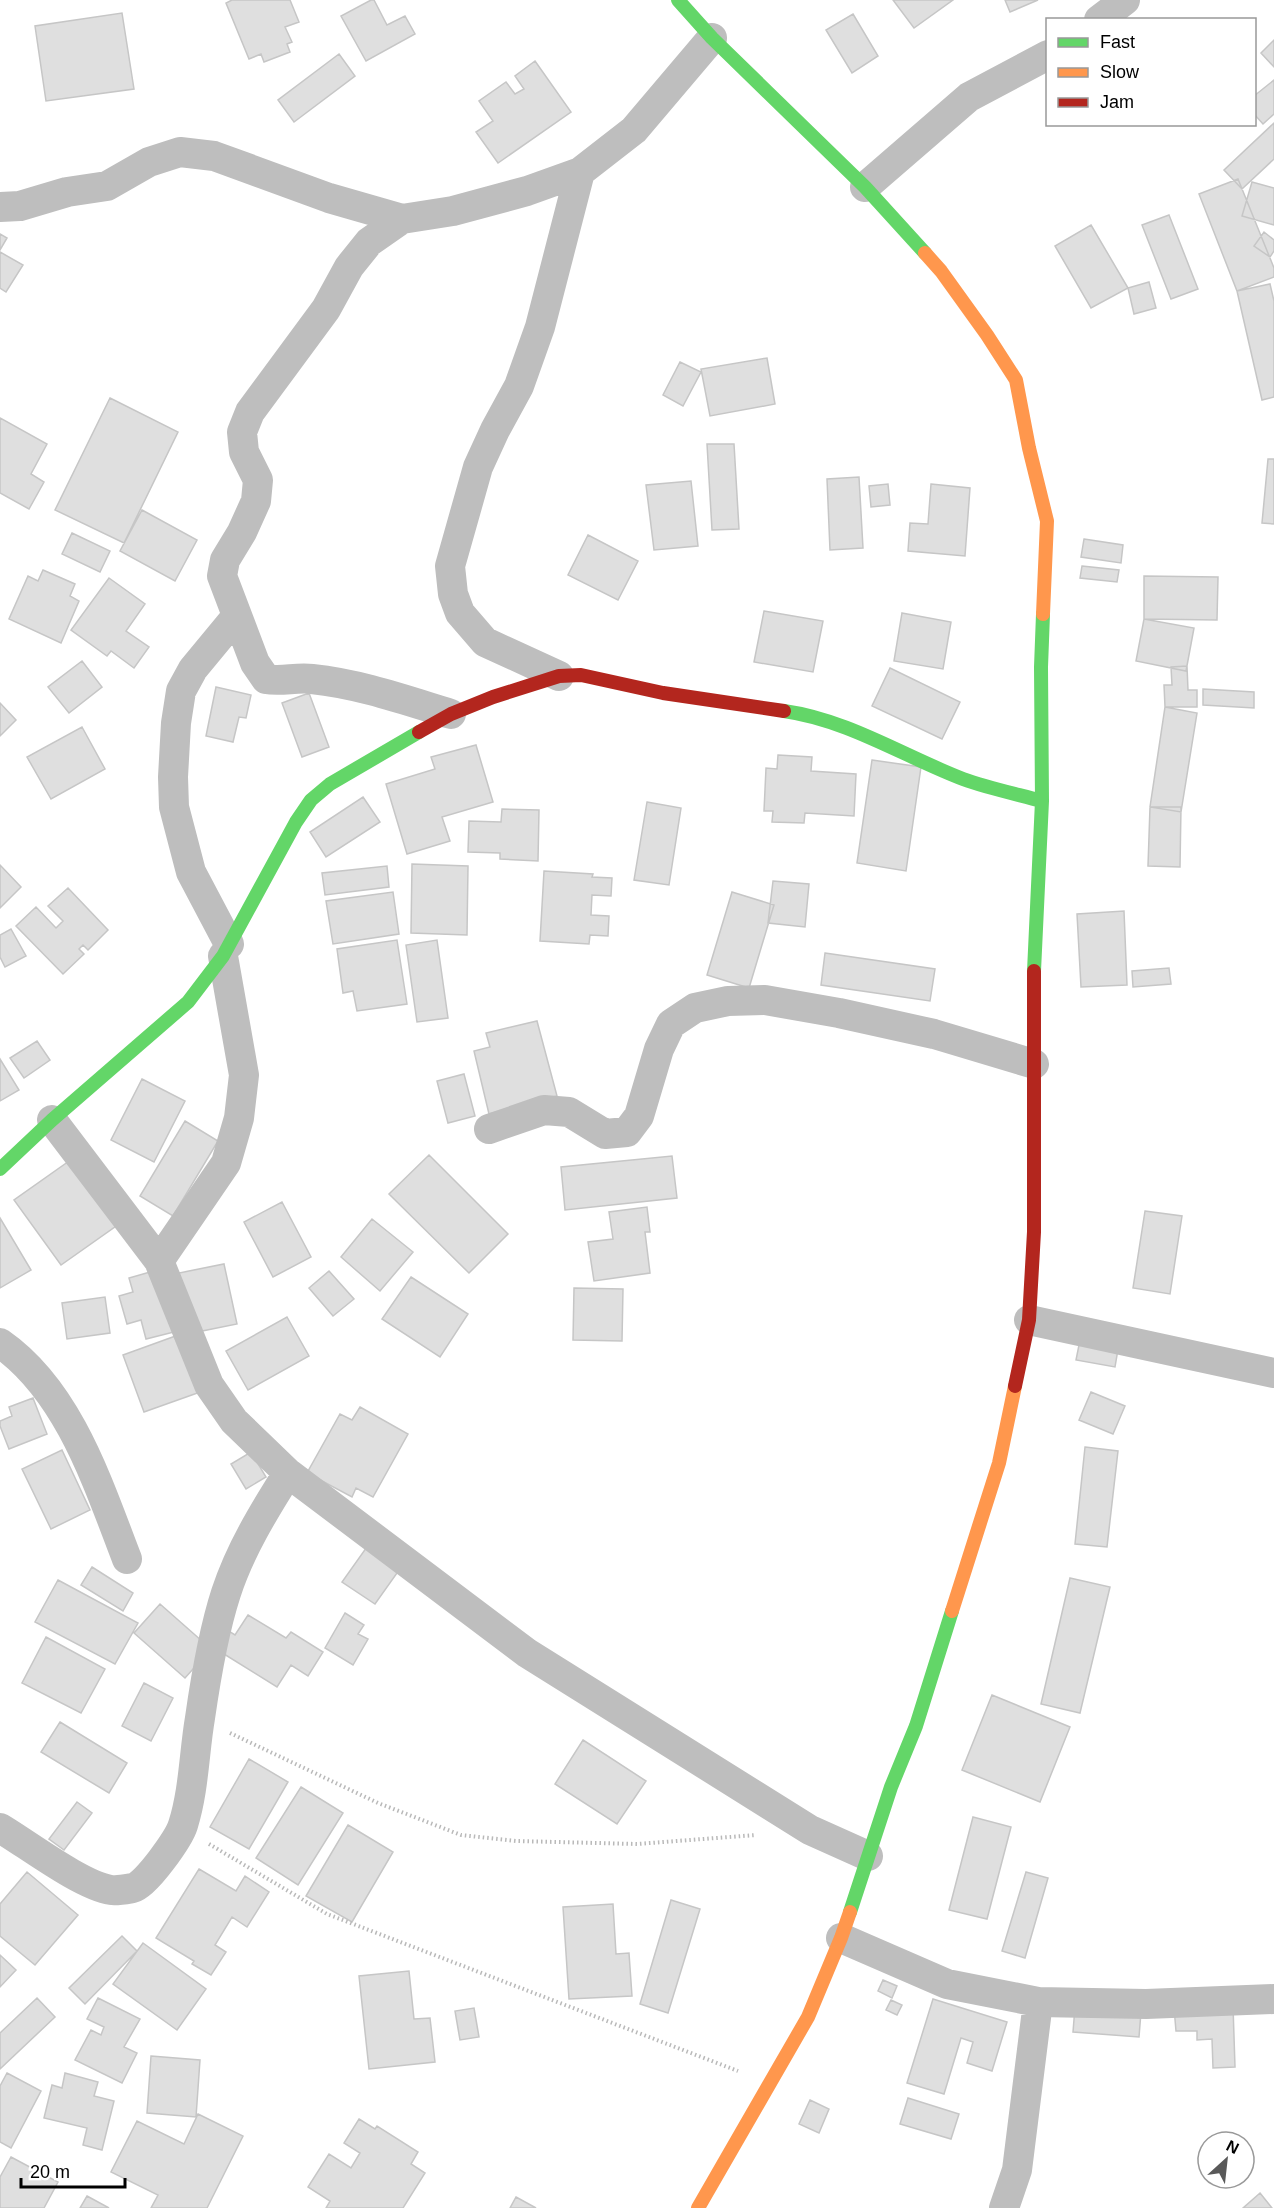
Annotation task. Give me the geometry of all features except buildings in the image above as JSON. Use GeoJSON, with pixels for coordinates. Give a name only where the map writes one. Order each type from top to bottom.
{"type":"FeatureCollection","features":[{"type":"Feature","properties":{"kind":"street"},"geometry":{"type":"LineString","coordinates":[[678,0],[712,38],[865,187],[940,271],[1016,380],[1029,448],[1047,521],[1041,667],[1042,801],[1034,942],[1034,1232],[1029,1320],[999,1463],[916,1726],[891,1787],[841,1938],[808,2017],[698,2208]]}},
{"type":"Feature","properties":{"kind":"street"},"geometry":{"type":"LineString","coordinates":[[1102,18],[1125,0]]}},
{"type":"Feature","properties":{"kind":"street"},"geometry":{"type":"LineString","coordinates":[[0,207],[20,206],[67,192],[107,186],[150,162],[180,152],[214,156],[329,198],[402,219],[453,211],[527,191],[580,172],[634,130],[712,38]]}},
{"type":"Feature","properties":{"kind":"street"},"geometry":{"type":"LineString","coordinates":[[865,187],[969,97],[1046,56]]}},
{"type":"Feature","properties":{"kind":"street"},"geometry":{"type":"LineString","coordinates":[[559,676],[485,642],[460,613],[453,594],[450,566],[478,467],[519,386],[540,327],[580,172]]}},
{"type":"Feature","properties":{"kind":"street"},"geometry":{"type":"LineString","coordinates":[[402,219],[369,242],[349,267],[326,309],[250,412],[242,432],[244,452],[258,480],[256,501],[242,532],[225,560],[222,576],[255,663],[266,679],[277,681],[309,678],[362,687],[451,714]]}},
{"type":"Feature","properties":{"kind":"street"},"geometry":{"type":"LineString","coordinates":[[159,1261],[226,1163],[239,1118],[244,1075],[226,950],[191,872],[174,807],[173,777],[176,723],[181,691],[193,669],[236,617]]}},
{"type":"Feature","properties":{"kind":"street"},"geometry":{"type":"LineString","coordinates":[[0,1169],[52,1120],[188,1002],[226,950],[296,822],[311,800],[330,784],[451,714],[493,697],[559,676],[581,675],[663,693],[801,713],[860,732],[963,778],[1042,801]]}},
{"type":"Feature","properties":{"kind":"street"},"geometry":{"type":"LineString","coordinates":[[489,1129],[544,1110],[569,1112],[605,1134],[627,1132],[639,1116],[658,1049],[671,1024],[695,1008],[728,1001],[765,1000],[839,1013],[934,1034],[1034,1064]]}},
{"type":"Feature","properties":{"kind":"street"},"geometry":{"type":"LineString","coordinates":[[52,1120],[159,1261],[209,1385],[234,1421],[288,1473],[527,1653],[810,1830],[868,1856]]}},
{"type":"Feature","properties":{"kind":"street"},"geometry":{"type":"LineString","coordinates":[[1029,1320],[1274,1373]]}},
{"type":"Feature","properties":{"kind":"street"},"geometry":{"type":"LineString","coordinates":[[0,1343],[25,1362],[54,1400],[93,1469],[127,1559]]}},
{"type":"Feature","properties":{"kind":"street"},"geometry":{"type":"LineString","coordinates":[[0,1828],[85,1881],[111,1890],[136,1887],[154,1870],[182,1828],[191,1790],[211,1656],[226,1594],[240,1556],[262,1513],[288,1473]]}},
{"type":"Feature","properties":{"kind":"street"},"geometry":{"type":"LineString","coordinates":[[841,1938],[947,1984],[1038,2002],[1146,2004],[1274,1999]]}},
{"type":"Feature","properties":{"kind":"street"},"geometry":{"type":"LineString","coordinates":[[1004,2208],[1017,2170],[1038,2002]]}},
{"type":"Feature","properties":{"kind":"path"},"geometry":{"type":"LineString","coordinates":[[200,1718],[378,1803],[461,1834],[516,1841],[637,1844],[810,1830]]}},
{"type":"Feature","properties":{"kind":"path"},"geometry":{"type":"LineString","coordinates":[[182,1828],[327,1914],[770,2083]]}},
{"type":"Feature","properties":{"kind":"traffic: fast"},"geometry":{"type":"LineString","coordinates":[[678,0],[712,38],[865,187],[925,253]]}},
{"type":"Feature","properties":{"kind":"traffic: fast"},"geometry":{"type":"LineString","coordinates":[[1034,971],[1042,801],[1043,614]]}},
{"type":"Feature","properties":{"kind":"traffic: fast"},"geometry":{"type":"LineString","coordinates":[[784,711],[831,722],[853,730],[963,779],[1042,801]]}},
{"type":"Feature","properties":{"kind":"traffic: fast"},"geometry":{"type":"LineString","coordinates":[[0,1169],[52,1120],[188,1002],[223,956],[296,822],[311,800],[330,784],[419,732]]}},
{"type":"Feature","properties":{"kind":"traffic: fast"},"geometry":{"type":"LineString","coordinates":[[850,1912],[891,1787],[916,1726],[952,1611]]}},
{"type":"Feature","properties":{"kind":"traffic: slow"},"geometry":{"type":"LineString","coordinates":[[925,253],[941,271],[987,335],[1016,380],[1029,448],[1047,521],[1043,614]]}},
{"type":"Feature","properties":{"kind":"traffic: slow"},"geometry":{"type":"LineString","coordinates":[[952,1611],[999,1463],[1015,1386]]}},
{"type":"Feature","properties":{"kind":"traffic: slow"},"geometry":{"type":"LineString","coordinates":[[698,2208],[808,2017],[850,1912]]}},
{"type":"Feature","properties":{"kind":"traffic: jam"},"geometry":{"type":"LineString","coordinates":[[419,732],[451,714],[493,697],[559,676],[581,675],[663,693],[784,711]]}},
{"type":"Feature","properties":{"kind":"traffic: jam"},"geometry":{"type":"LineString","coordinates":[[1015,1386],[1029,1320],[1034,1232],[1034,971]]}}]}
